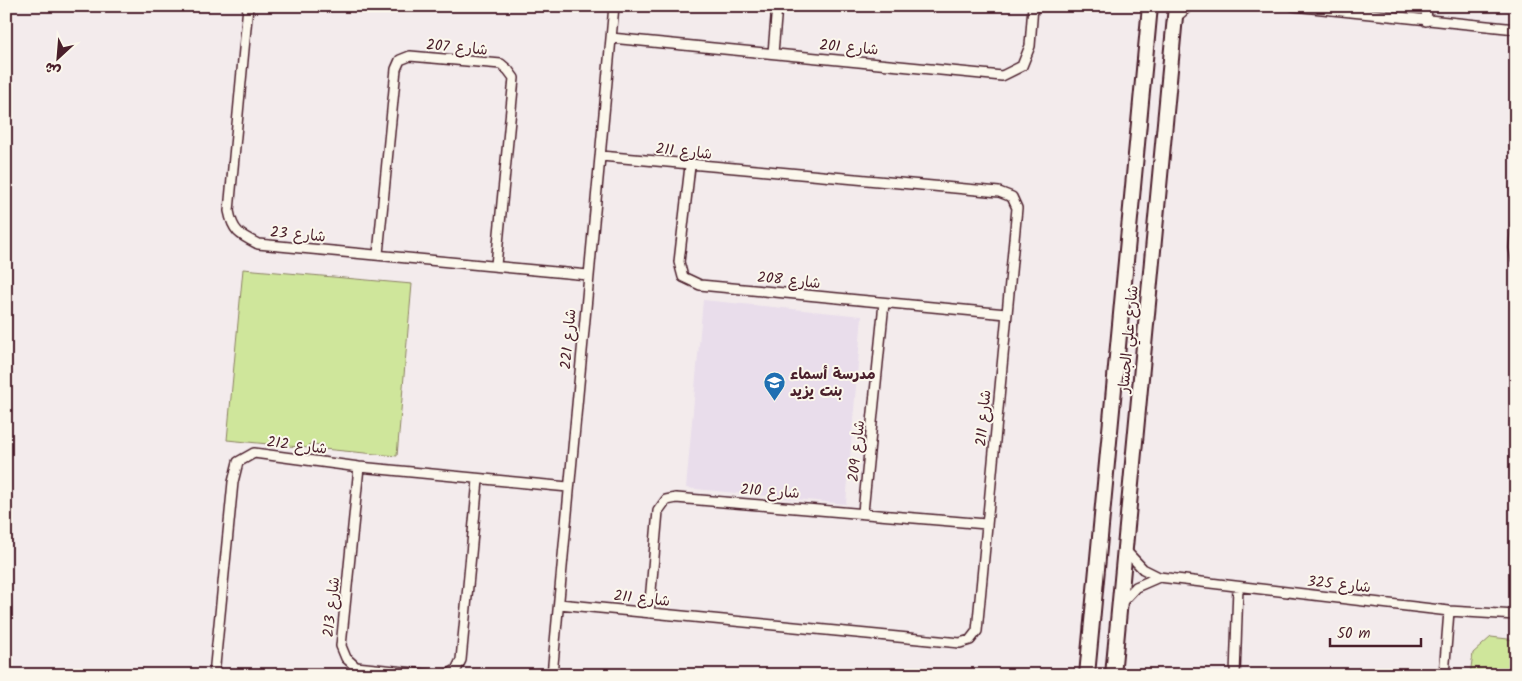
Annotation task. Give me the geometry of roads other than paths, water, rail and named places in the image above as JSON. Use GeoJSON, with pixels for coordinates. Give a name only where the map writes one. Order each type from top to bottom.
{"type":"FeatureCollection","features":[{"type":"Feature","properties":{"kind":"street","name":"شارع 23"},"geometry":{"type":"LineString","coordinates":[[248,6],[229,211],[232,226],[243,236],[258,244],[588,275]]}},
{"type":"Feature","properties":{"kind":"street","name":"شارع 221"},"geometry":{"type":"LineString","coordinates":[[552,675],[614,6]]}},
{"type":"Feature","properties":{"kind":"street"},"geometry":{"type":"LineString","coordinates":[[773,53],[777,6]]}},
{"type":"Feature","properties":{"kind":"street","name":"شارع 201"},"geometry":{"type":"LineString","coordinates":[[611,38],[1002,76],[1022,66],[1030,46],[1033,6]]}},
{"type":"Feature","properties":{"kind":"street","name":"شارع علي الجسار"},"geometry":{"type":"LineString","coordinates":[[1087,675],[1150,6]]}},
{"type":"Feature","properties":{"kind":"street"},"geometry":{"type":"LineString","coordinates":[[1175,12],[1190,6]]}},
{"type":"Feature","properties":{"kind":"street"},"geometry":{"type":"LineString","coordinates":[[1293,6],[1426,21],[1516,28]]}},
{"type":"Feature","properties":{"kind":"street"},"geometry":{"type":"LineString","coordinates":[[1426,21],[1427,6]]}},
{"type":"Feature","properties":{"kind":"street","name":"شارع علي الجسار"},"geometry":{"type":"LineString","coordinates":[[1113,675],[1175,12]]}},
{"type":"Feature","properties":{"kind":"street","name":"شارع 207"},"geometry":{"type":"LineString","coordinates":[[378,254],[396,69],[400,60],[410,56],[501,64],[514,78],[496,265]]}},
{"type":"Feature","properties":{"kind":"street"},"geometry":{"type":"LineString","coordinates":[[1140,110],[1153,116],[1166,113]]}},
{"type":"Feature","properties":{"kind":"street","name":"شارع 211"},"geometry":{"type":"LineString","coordinates":[[559,604],[960,642],[970,640],[977,631],[1017,208],[1012,197],[998,192],[690,166],[601,156]]}},
{"type":"Feature","properties":{"kind":"street","name":"شارع 208"},"geometry":{"type":"LineString","coordinates":[[690,166],[679,262],[683,276],[700,285],[1006,314]]}},
{"type":"Feature","properties":{"kind":"street"},"geometry":{"type":"LineString","coordinates":[[1135,167],[1149,166],[1160,171]]}},
{"type":"Feature","properties":{"kind":"street"},"geometry":{"type":"LineString","coordinates":[[1516,224],[1514,248],[1516,259]]}},
{"type":"Feature","properties":{"kind":"street","name":"شارع 209"},"geometry":{"type":"LineString","coordinates":[[863,512],[884,303]]}},
{"type":"Feature","properties":{"kind":"street","name":"شارع 212"},"geometry":{"type":"LineString","coordinates":[[214,675],[233,482],[238,462],[254,454],[478,480],[568,487]]}},
{"type":"Feature","properties":{"kind":"street","name":"شارع 213"},"geometry":{"type":"LineString","coordinates":[[359,467],[341,646],[346,658],[356,667],[434,675]]}},
{"type":"Feature","properties":{"kind":"street"},"geometry":{"type":"LineString","coordinates":[[448,675],[456,670],[461,660],[478,480]]}},
{"type":"Feature","properties":{"kind":"street","name":"شارع 210"},"geometry":{"type":"LineString","coordinates":[[649,613],[658,511],[666,500],[676,498],[863,512],[986,524]]}},
{"type":"Feature","properties":{"kind":"street","name":"شارع 325"},"geometry":{"type":"LineString","coordinates":[[1125,550],[1143,569],[1159,577],[1449,611],[1516,615]]}},
{"type":"Feature","properties":{"kind":"street"},"geometry":{"type":"LineString","coordinates":[[1120,605],[1136,587],[1159,577]]}},
{"type":"Feature","properties":{"kind":"street"},"geometry":{"type":"LineString","coordinates":[[1235,675],[1238,587]]}},
{"type":"Feature","properties":{"kind":"street"},"geometry":{"type":"LineString","coordinates":[[1444,675],[1449,611]]}},
{"type":"Feature","properties":{"kind":"place","name":"مدرسة أسماء بنت يزيد"},"geometry":{"type":"Point","coordinates":[774,402]}}]}
